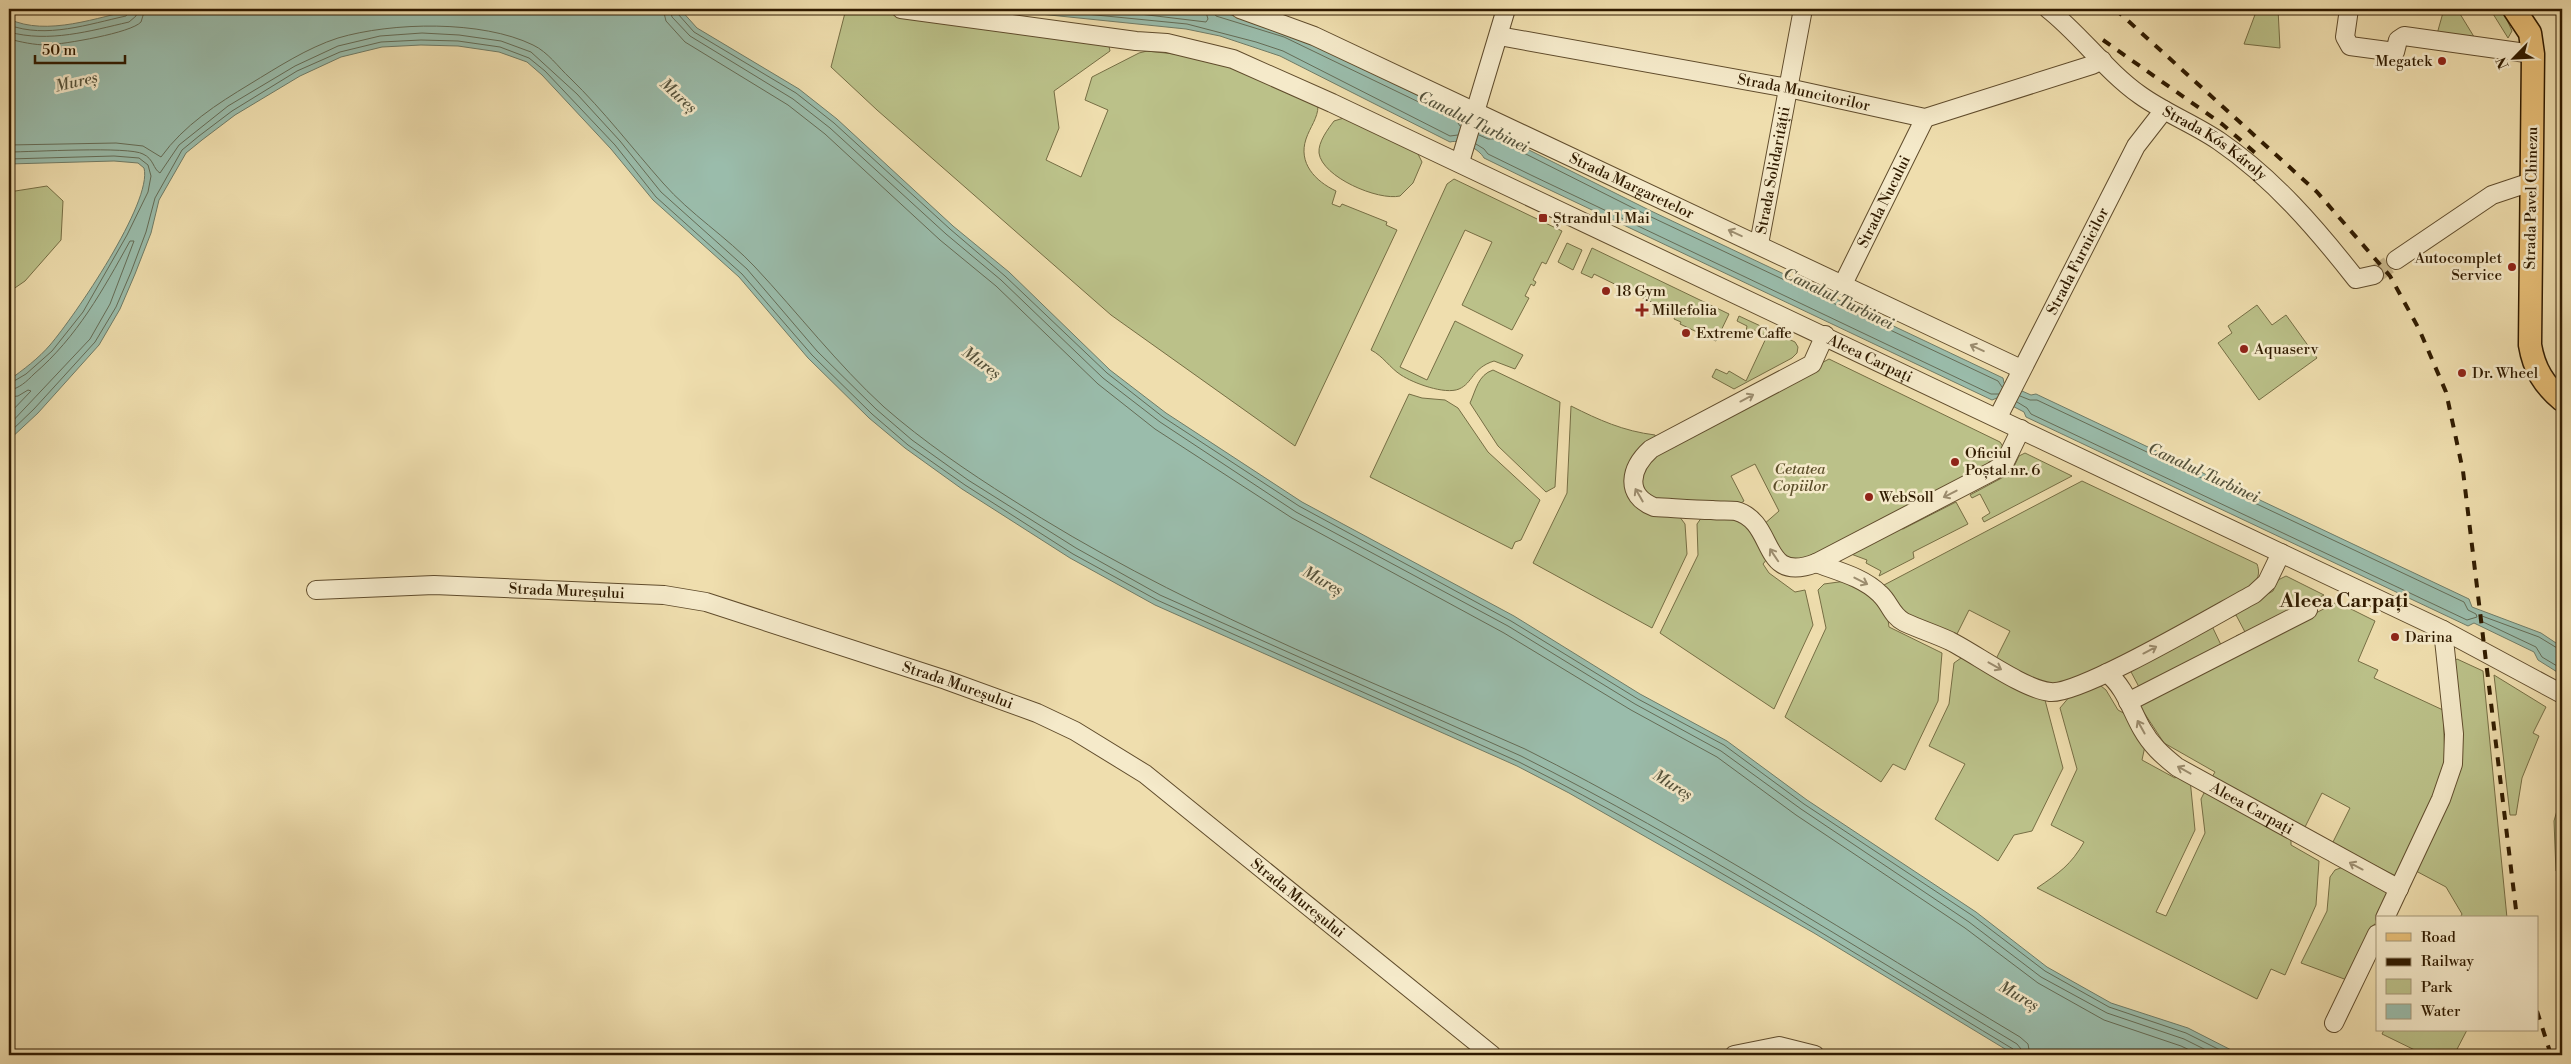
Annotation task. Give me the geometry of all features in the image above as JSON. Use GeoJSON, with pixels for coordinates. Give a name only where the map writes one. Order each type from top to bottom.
{"type":"FeatureCollection","features":[{"type":"Feature","properties":{"kind":"main road","name":"Strada Pavel Chinezu"},"geometry":{"type":"LineString","coordinates":[[2514,9],[2530,33],[2533,54],[2530,345],[2532,361],[2555,394]]}},
{"type":"Feature","properties":{"kind":"street","name":"Aleea Carpați"},"geometry":{"type":"LineString","coordinates":[[901,9],[1136,41],[1167,43],[1233,59],[1462,157],[1825,335],[2000,414],[2021,429],[2443,630],[2562,694]]}},
{"type":"Feature","properties":{"kind":"street","name":"Strada Margaretelor"},"geometry":{"type":"LineString","coordinates":[[1240,9],[1314,36],[1474,118],[1759,244],[1843,284],[2018,375]]}},
{"type":"Feature","properties":{"kind":"street"},"geometry":{"type":"LineString","coordinates":[[1462,157],[1506,9]]}},
{"type":"Feature","properties":{"kind":"street","name":"Strada Solidarității"},"geometry":{"type":"LineString","coordinates":[[1759,244],[1803,9]]}},
{"type":"Feature","properties":{"kind":"street","name":"Strada Kós Károly"},"geometry":{"type":"LineString","coordinates":[[2048,9],[2068,24],[2138,94],[2217,140],[2244,159],[2299,210],[2356,278],[2374,275]]}},
{"type":"Feature","properties":{"kind":"street"},"geometry":{"type":"LineString","coordinates":[[2349,9],[2345,37],[2350,46],[2395,52],[2398,40],[2404,36],[2533,54]]}},
{"type":"Feature","properties":{"kind":"street","name":"Strada Muncitorilor"},"geometry":{"type":"LineString","coordinates":[[1499,36],[1788,88],[1925,118],[2092,66],[2102,60]]}},
{"type":"Feature","properties":{"kind":"street","name":"Strada Furnicilor"},"geometry":{"type":"LineString","coordinates":[[2000,414],[2018,375],[2136,146],[2164,110]]}},
{"type":"Feature","properties":{"kind":"street","name":"Strada Nucului"},"geometry":{"type":"LineString","coordinates":[[1843,284],[1925,118]]}},
{"type":"Feature","properties":{"kind":"street"},"geometry":{"type":"LineString","coordinates":[[2396,260],[2492,195],[2532,182]]}},
{"type":"Feature","properties":{"kind":"street"},"geometry":{"type":"LineString","coordinates":[[1825,335],[1812,364],[1651,449],[1638,464],[1633,482],[1636,495],[1643,503],[1654,507],[1736,512],[1754,522],[1775,560],[1784,566],[1794,569],[1816,563],[2004,464],[2021,429]]}},
{"type":"Feature","properties":{"kind":"street"},"geometry":{"type":"LineString","coordinates":[[1816,563],[1863,581],[1880,593],[1897,618],[1950,641],[2032,687],[2050,692],[2062,692],[2107,673],[2254,594],[2267,582],[2281,553]]}},
{"type":"Feature","properties":{"kind":"street","name":"Strada Mureșului"},"geometry":{"type":"LineString","coordinates":[[316,590],[434,585],[664,595],[706,602],[946,680],[1037,712],[1075,731],[1145,774],[1492,1055]]}},
{"type":"Feature","properties":{"kind":"street"},"geometry":{"type":"LineString","coordinates":[[2128,702],[2308,610]]}},
{"type":"Feature","properties":{"kind":"street"},"geometry":{"type":"LineString","coordinates":[[2386,916],[2441,799],[2453,764],[2454,734],[2443,630]]}},
{"type":"Feature","properties":{"kind":"street","name":"Aleea Carpați"},"geometry":{"type":"LineString","coordinates":[[2107,673],[2118,682],[2156,750],[2176,766],[2399,889]]}},
{"type":"Feature","properties":{"kind":"street"},"geometry":{"type":"LineString","coordinates":[[2334,1023],[2376,936]]}},
{"type":"Feature","properties":{"kind":"street"},"geometry":{"type":"LineString","coordinates":[[1734,1055],[1779,1046],[1815,1055]]}},
{"type":"Feature","properties":{"kind":"green space"},"geometry":{"type":"Polygon","coordinates":[[[846,9],[871,9],[1108,42],[1110,51],[1054,91],[1059,128],[1046,160],[1081,177],[1108,110],[1085,100],[1092,77],[1139,53],[1147,51],[1202,57],[1232,64],[1318,106],[1317,115],[1304,148],[1304,156],[1310,170],[1321,182],[1336,191],[1332,204],[1340,207],[1342,204],[1387,222],[1386,225],[1397,230],[1295,446],[1111,315],[877,110],[831,67],[846,9]]]}},
{"type":"Feature","properties":{"kind":"green space"},"geometry":{"type":"Polygon","coordinates":[[[2250,9],[2278,9],[2280,48],[2244,44],[2256,12],[2250,9]]]}},
{"type":"Feature","properties":{"kind":"green space"},"geometry":{"type":"Polygon","coordinates":[[[2444,9],[2457,9],[2476,40],[2437,34],[2444,9]]]}},
{"type":"Feature","properties":{"kind":"green space"},"geometry":{"type":"Polygon","coordinates":[[[2490,9],[2502,9],[2512,31],[2508,38],[2490,9]]]}},
{"type":"Feature","properties":{"kind":"green space"},"geometry":{"type":"Polygon","coordinates":[[[1347,117],[1416,150],[1422,162],[1413,183],[1400,196],[1390,197],[1365,191],[1340,178],[1322,162],[1319,149],[1324,136],[1334,121],[1347,117]]]}},
{"type":"Feature","properties":{"kind":"green space"},"geometry":{"type":"Polygon","coordinates":[[[1454,179],[1562,231],[1546,264],[1542,262],[1533,280],[1536,282],[1534,286],[1531,284],[1525,296],[1529,298],[1512,330],[1462,305],[1492,242],[1465,230],[1400,367],[1427,380],[1455,321],[1523,355],[1515,369],[1494,361],[1481,367],[1464,386],[1459,389],[1446,390],[1421,385],[1406,378],[1371,350],[1447,184],[1454,179]]]}},
{"type":"Feature","properties":{"kind":"green space"},"geometry":{"type":"Polygon","coordinates":[[[47,186],[63,201],[61,240],[25,281],[9,292],[9,192],[47,186]]]}},
{"type":"Feature","properties":{"kind":"green space"},"geometry":{"type":"Polygon","coordinates":[[[1567,243],[1582,250],[1573,270],[1558,262],[1567,243]]]}},
{"type":"Feature","properties":{"kind":"green space"},"geometry":{"type":"Polygon","coordinates":[[[1592,248],[1729,314],[1716,341],[1680,324],[1681,322],[1674,319],[1676,314],[1594,274],[1592,278],[1581,273],[1592,248]]]}},
{"type":"Feature","properties":{"kind":"green space"},"geometry":{"type":"Polygon","coordinates":[[[2257,305],[2272,325],[2286,315],[2317,358],[2259,400],[2218,343],[2232,333],[2228,326],[2257,305]]]}},
{"type":"Feature","properties":{"kind":"green space"},"geometry":{"type":"Polygon","coordinates":[[[1739,316],[1795,342],[1798,347],[1797,353],[1792,358],[1734,389],[1712,377],[1716,369],[1727,374],[1729,371],[1746,381],[1767,336],[1754,330],[1752,334],[1746,331],[1747,326],[1737,321],[1739,316]]]}},
{"type":"Feature","properties":{"kind":"green space","name":"Cetatea Copiilor"},"geometry":{"type":"Polygon","coordinates":[[[1829,359],[2000,442],[2004,448],[1999,460],[1806,561],[1787,562],[1763,525],[1779,511],[1755,464],[1731,476],[1744,501],[1738,505],[1657,502],[1642,492],[1642,467],[1653,453],[1829,359]]]}},
{"type":"Feature","properties":{"kind":"green space"},"geometry":{"type":"Polygon","coordinates":[[[1493,370],[1560,402],[1555,487],[1546,492],[1498,446],[1470,403],[1481,379],[1493,370]]]}},
{"type":"Feature","properties":{"kind":"green space"},"geometry":{"type":"Polygon","coordinates":[[[1409,394],[1422,398],[1445,400],[1458,408],[1488,452],[1540,500],[1521,540],[1515,542],[1512,549],[1370,477],[1409,394]]]}},
{"type":"Feature","properties":{"kind":"green space"},"geometry":{"type":"Polygon","coordinates":[[[1571,406],[1591,416],[1632,431],[1655,435],[1657,439],[1626,492],[1630,500],[1641,509],[1655,514],[1679,516],[1685,524],[1687,554],[1652,628],[1533,563],[1567,493],[1571,406]]]}},
{"type":"Feature","properties":{"kind":"green space"},"geometry":{"type":"Polygon","coordinates":[[[2025,453],[2072,476],[1984,522],[1982,518],[1990,513],[1980,494],[1972,498],[1970,495],[2011,473],[2019,456],[2025,453]]]}},
{"type":"Feature","properties":{"kind":"green space"},"geometry":{"type":"Polygon","coordinates":[[[2082,481],[2257,564],[2258,577],[2245,593],[2116,660],[2059,685],[2049,687],[1996,659],[2010,631],[1969,610],[1955,638],[1902,612],[1884,585],[2082,481]]]}},
{"type":"Feature","properties":{"kind":"green space"},"geometry":{"type":"Polygon","coordinates":[[[1956,502],[1968,524],[1913,552],[1914,558],[1879,576],[1881,571],[1866,563],[1867,560],[1851,554],[1897,527],[1903,529],[1956,502]]]}},
{"type":"Feature","properties":{"kind":"green space"},"geometry":{"type":"Polygon","coordinates":[[[1702,517],[1729,519],[1744,524],[1749,528],[1767,559],[1763,564],[1769,573],[1795,592],[1805,590],[1813,625],[1774,709],[1660,633],[1698,555],[1697,524],[1702,517]]]}},
{"type":"Feature","properties":{"kind":"green space"},"geometry":{"type":"Polygon","coordinates":[[[2286,576],[2324,595],[2237,639],[2236,636],[2245,632],[2236,615],[2227,619],[2226,617],[2273,591],[2278,580],[2286,576]]]}},
{"type":"Feature","properties":{"kind":"green space"},"geometry":{"type":"Polygon","coordinates":[[[1846,581],[1869,593],[1880,603],[1887,617],[1889,627],[1942,653],[1938,701],[1905,770],[1893,764],[1881,782],[1785,717],[1826,628],[1818,590],[1824,584],[1846,581]]]}},
{"type":"Feature","properties":{"kind":"green space"},"geometry":{"type":"Polygon","coordinates":[[[2337,602],[2375,621],[2358,661],[2378,670],[2374,678],[2443,710],[2445,759],[2438,784],[2401,873],[2396,876],[2332,844],[2350,808],[2322,793],[2304,829],[2212,777],[2215,772],[2164,743],[2139,705],[2337,602]]]}},
{"type":"Feature","properties":{"kind":"green space"},"geometry":{"type":"Polygon","coordinates":[[[2211,624],[2222,647],[2139,687],[2130,670],[2211,624]]]}},
{"type":"Feature","properties":{"kind":"green space"},"geometry":{"type":"Polygon","coordinates":[[[1961,658],[1968,658],[2045,700],[2063,768],[2032,831],[2014,835],[1998,861],[1935,819],[1965,764],[1929,746],[1949,704],[1954,663],[1961,658]]]}},
{"type":"Feature","properties":{"kind":"green space"},"geometry":{"type":"Polygon","coordinates":[[[2457,659],[2483,671],[2507,916],[2461,916],[2462,914],[2446,887],[2416,871],[2452,790],[2454,661],[2457,659]]]}},
{"type":"Feature","properties":{"kind":"green space"},"geometry":{"type":"Polygon","coordinates":[[[2494,675],[2546,707],[2533,733],[2539,736],[2522,778],[2516,815],[2510,815],[2494,675]]]}},
{"type":"Feature","properties":{"kind":"green space"},"geometry":{"type":"Polygon","coordinates":[[[2093,686],[2101,686],[2106,690],[2118,710],[2129,716],[2145,746],[2142,760],[2175,778],[2180,774],[2190,779],[2195,830],[2156,912],[2166,916],[2205,833],[2201,799],[2204,793],[2211,792],[2291,836],[2291,845],[2319,861],[2316,905],[2285,975],[2271,969],[2257,999],[2037,888],[2064,868],[2084,842],[2051,825],[2077,769],[2060,708],[2070,696],[2093,686]]]}},
{"type":"Feature","properties":{"kind":"green space"},"geometry":{"type":"Polygon","coordinates":[[[2562,793],[2562,876],[2556,871],[2554,821],[2562,793]]]}},
{"type":"Feature","properties":{"kind":"green space"},"geometry":{"type":"Polygon","coordinates":[[[2343,867],[2388,891],[2388,898],[2379,916],[2376,916],[2376,922],[2347,980],[2301,963],[2327,911],[2330,877],[2335,870],[2343,867]]]}},
{"type":"Feature","properties":{"kind":"green space"},"geometry":{"type":"Polygon","coordinates":[[[2383,1032],[2466,1032],[2454,1055],[2425,1055],[2382,1034],[2383,1032]]]}},
{"type":"Feature","properties":{"kind":"water","name":"Mureș"},"geometry":{"type":"Polygon","coordinates":[[[137,9],[680,9],[697,28],[799,89],[837,119],[953,226],[1009,272],[1110,370],[1166,413],[1302,502],[1514,616],[1640,694],[1727,741],[1807,800],[1976,912],[2047,967],[2111,1003],[2188,1028],[2241,1055],[2015,1055],[1814,933],[1569,793],[1517,766],[1155,605],[1070,558],[962,489],[905,448],[869,418],[808,358],[739,277],[653,200],[611,149],[542,75],[527,62],[499,52],[458,46],[421,45],[382,47],[341,57],[300,76],[235,115],[202,140],[186,153],[159,200],[151,233],[135,274],[120,309],[99,345],[38,413],[9,440],[9,380],[36,359],[50,345],[93,286],[125,232],[144,184],[144,168],[138,163],[114,161],[9,164],[9,19],[24,24],[56,26],[73,24],[137,9]]]}},
{"type":"Feature","properties":{"kind":"water","name":"Canalul Turbinei"},"geometry":{"type":"Polygon","coordinates":[[[991,9],[1205,9],[1225,13],[1286,32],[1461,116],[1463,122],[1489,134],[1495,133],[1649,210],[2003,378],[2004,383],[2031,395],[2036,394],[2469,599],[2472,607],[2541,633],[2562,647],[2562,675],[2538,660],[2534,652],[2474,623],[2468,626],[2026,417],[2024,412],[1997,398],[1992,400],[1531,181],[1484,158],[1478,151],[1469,146],[1459,142],[1450,142],[1280,56],[1220,36],[1186,29],[991,9]]]}},
{"type":"Feature","properties":{"kind":"tunnel"},"geometry":{"type":"LineString","coordinates":[[2374,275],[2396,260]]}},
{"type":"Feature","properties":{"kind":"railway"},"geometry":{"type":"LineString","coordinates":[[2115,9],[2317,192],[2390,276],[2419,329],[2446,392],[2463,471],[2517,916]]}},
{"type":"Feature","properties":{"kind":"railway"},"geometry":{"type":"LineString","coordinates":[[2103,40],[2222,124],[2260,157]]}},
{"type":"Feature","properties":{"kind":"railway"},"geometry":{"type":"LineString","coordinates":[[2538,1014],[2551,1055]]}},
{"type":"Feature","properties":{"kind":"place","name":"Megatek"},"geometry":{"type":"Point","coordinates":[2442,61]}},
{"type":"Feature","properties":{"kind":"place","name":"Ștrandul 1 Mai"},"geometry":{"type":"Point","coordinates":[1543,218]}},
{"type":"Feature","properties":{"kind":"place","name":"Autocomplet Service"},"geometry":{"type":"Point","coordinates":[2512,267]}},
{"type":"Feature","properties":{"kind":"place","name":"18 Gym"},"geometry":{"type":"Point","coordinates":[1606,291]}},
{"type":"Feature","properties":{"kind":"place","name":"Millefolia"},"geometry":{"type":"Point","coordinates":[1642,310]}},
{"type":"Feature","properties":{"kind":"place","name":"Extreme Caffe"},"geometry":{"type":"Point","coordinates":[1686,333]}},
{"type":"Feature","properties":{"kind":"place","name":"Aquaserv"},"geometry":{"type":"Point","coordinates":[2244,349]}},
{"type":"Feature","properties":{"kind":"place","name":"Dr. Wheel"},"geometry":{"type":"Point","coordinates":[2462,373]}},
{"type":"Feature","properties":{"kind":"place","name":"Oficiul Poștal nr. 6"},"geometry":{"type":"Point","coordinates":[1955,462]}},
{"type":"Feature","properties":{"kind":"place","name":"WebSoll"},"geometry":{"type":"Point","coordinates":[1869,497]}},
{"type":"Feature","properties":{"kind":"place","name":"Darina"},"geometry":{"type":"Point","coordinates":[2395,637]}},
{"type":"Feature","properties":{"kind":"district","name":"Aleea Carpați"},"geometry":{"type":"Point","coordinates":[2344,600]}}]}
